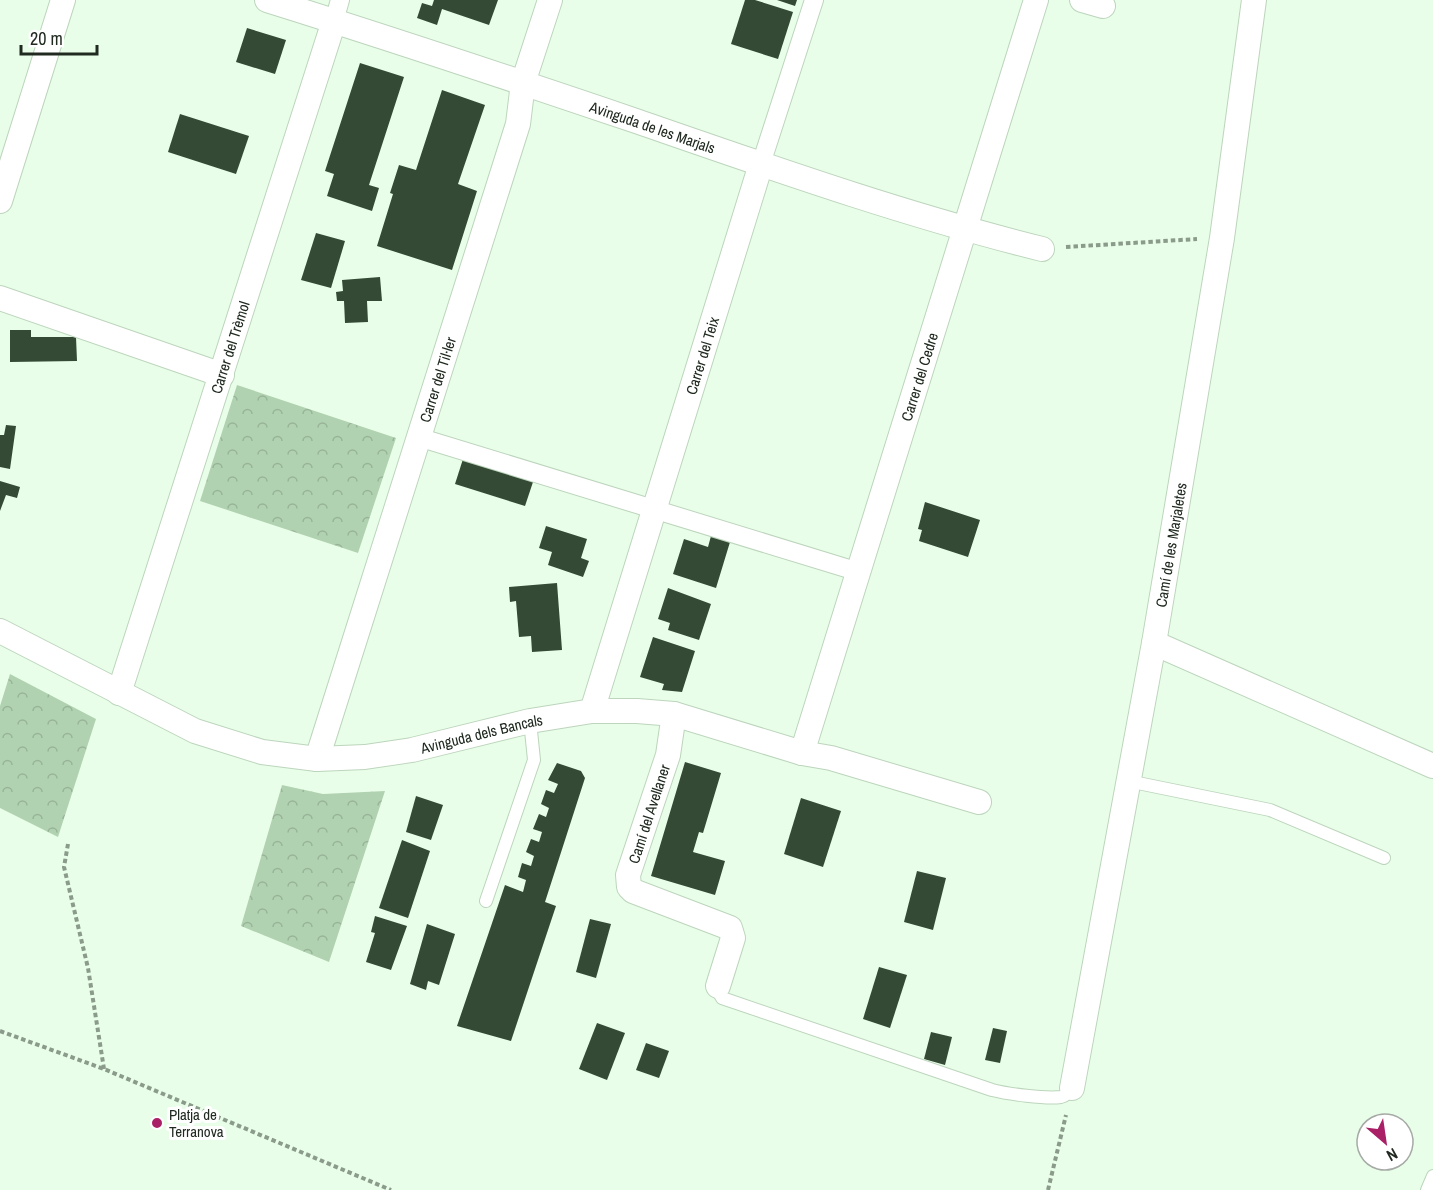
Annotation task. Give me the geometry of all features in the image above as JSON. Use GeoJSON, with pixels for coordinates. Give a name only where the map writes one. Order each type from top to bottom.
{"type":"FeatureCollection","features":[{"type":"Feature","properties":{"kind":"street"},"geometry":{"type":"LineString","coordinates":[[0,201],[63,0]]}},
{"type":"Feature","properties":{"kind":"street","name":"Avinguda de les Marjals"},"geometry":{"type":"LineString","coordinates":[[267,0],[337,10],[523,82],[761,164],[965,230],[1042,249]]}},
{"type":"Feature","properties":{"kind":"street","name":"Carrer del Til·ler"},"geometry":{"type":"LineString","coordinates":[[317,759],[518,124],[523,82],[550,0]]}},
{"type":"Feature","properties":{"kind":"street","name":"Carrer del Teix"},"geometry":{"type":"LineString","coordinates":[[592,711],[814,0]]}},
{"type":"Feature","properties":{"kind":"street","name":"Carrer del Cedre"},"geometry":{"type":"LineString","coordinates":[[802,753],[1036,0]]}},
{"type":"Feature","properties":{"kind":"street","name":"Camí de les Marjaletes"},"geometry":{"type":"LineString","coordinates":[[1072,1088],[1154,643],[1222,238],[1254,0]]}},
{"type":"Feature","properties":{"kind":"street","name":"Carrer del Trèmol"},"geometry":{"type":"LineString","coordinates":[[119,693],[337,10]]}},
{"type":"Feature","properties":{"kind":"street"},"geometry":{"type":"LineString","coordinates":[[0,298],[222,375]]}},
{"type":"Feature","properties":{"kind":"street"},"geometry":{"type":"LineString","coordinates":[[418,437],[859,572]]}},
{"type":"Feature","properties":{"kind":"street","name":"Avinguda dels Bancals"},"geometry":{"type":"LineString","coordinates":[[0,631],[195,731],[262,752],[317,759],[395,754],[530,721],[592,711],[638,711],[674,714],[802,753],[831,758],[979,802]]}},
{"type":"Feature","properties":{"kind":"street"},"geometry":{"type":"LineString","coordinates":[[1154,643],[1433,766]]}},
{"type":"Feature","properties":{"kind":"street","name":"Camí del Avellaner"},"geometry":{"type":"LineString","coordinates":[[674,714],[668,755],[628,880],[633,891],[730,928],[734,939],[718,986]]}},
{"type":"Feature","properties":{"kind":"lane"},"geometry":{"type":"LineString","coordinates":[[486,901],[534,760],[530,721]]}},
{"type":"Feature","properties":{"kind":"lane"},"geometry":{"type":"LineString","coordinates":[[1128,781],[1270,810],[1384,858]]}},
{"type":"Feature","properties":{"kind":"lane"},"geometry":{"type":"LineString","coordinates":[[718,986],[722,998],[992,1090],[1059,1097],[1068,1094],[1072,1088]]}},
{"type":"Feature","properties":{"kind":"lane"},"geometry":{"type":"LineString","coordinates":[[1427,1190],[1433,1176]]}},
{"type":"Feature","properties":{"kind":"path"},"geometry":{"type":"LineString","coordinates":[[1042,249],[1222,238]]}},
{"type":"Feature","properties":{"kind":"path"},"geometry":{"type":"LineString","coordinates":[[68,844],[64,867],[88,968],[104,1069]]}},
{"type":"Feature","properties":{"kind":"path"},"geometry":{"type":"LineString","coordinates":[[0,1031],[104,1069],[391,1190]]}},
{"type":"Feature","properties":{"kind":"path"},"geometry":{"type":"LineString","coordinates":[[1048,1190],[1072,1088]]}},
{"type":"Feature","properties":{"kind":"green space"},"geometry":{"type":"Polygon","coordinates":[[[237,385],[396,438],[358,553],[200,501],[237,385]]]}},
{"type":"Feature","properties":{"kind":"green space"},"geometry":{"type":"Polygon","coordinates":[[[10,674],[96,719],[58,837],[0,808],[0,706],[10,674]]]}},
{"type":"Feature","properties":{"kind":"green space"},"geometry":{"type":"Polygon","coordinates":[[[282,785],[323,794],[385,791],[329,962],[241,926],[282,785]]]}},
{"type":"Feature","properties":{"kind":"building"},"geometry":{"type":"Polygon","coordinates":[[[434,0],[498,0],[489,25],[442,9],[437,25],[417,18],[422,3],[432,6],[434,0]]]}},
{"type":"Feature","properties":{"kind":"building"},"geometry":{"type":"Polygon","coordinates":[[[745,0],[755,0],[793,12],[778,59],[731,44],[745,0]]]}},
{"type":"Feature","properties":{"kind":"building"},"geometry":{"type":"Polygon","coordinates":[[[777,0],[797,0],[795,6],[777,0]]]}},
{"type":"Feature","properties":{"kind":"building"},"geometry":{"type":"Polygon","coordinates":[[[247,28],[286,40],[275,74],[236,62],[247,28]]]}},
{"type":"Feature","properties":{"kind":"building"},"geometry":{"type":"Polygon","coordinates":[[[360,63],[404,77],[369,185],[379,188],[372,211],[327,196],[334,174],[325,171],[360,63]]]}},
{"type":"Feature","properties":{"kind":"building"},"geometry":{"type":"Polygon","coordinates":[[[442,90],[485,105],[458,184],[477,191],[452,270],[377,246],[393,194],[390,193],[399,165],[416,170],[442,90]]]}},
{"type":"Feature","properties":{"kind":"building"},"geometry":{"type":"Polygon","coordinates":[[[180,114],[249,136],[236,174],[168,152],[180,114]]]}},
{"type":"Feature","properties":{"kind":"building"},"geometry":{"type":"Polygon","coordinates":[[[316,233],[345,241],[331,288],[301,280],[316,233]]]}},
{"type":"Feature","properties":{"kind":"building"},"geometry":{"type":"Polygon","coordinates":[[[380,277],[382,301],[367,301],[368,322],[345,323],[344,301],[337,301],[336,292],[343,291],[342,280],[380,277]]]}},
{"type":"Feature","properties":{"kind":"building"},"geometry":{"type":"Polygon","coordinates":[[[10,330],[31,330],[31,337],[76,337],[77,361],[10,362],[10,330]]]}},
{"type":"Feature","properties":{"kind":"building"},"geometry":{"type":"Polygon","coordinates":[[[6,425],[16,426],[10,469],[0,467],[0,435],[4,435],[6,425]]]}},
{"type":"Feature","properties":{"kind":"building"},"geometry":{"type":"Polygon","coordinates":[[[463,459],[533,482],[525,506],[455,484],[463,459]]]}},
{"type":"Feature","properties":{"kind":"building"},"geometry":{"type":"Polygon","coordinates":[[[0,481],[20,487],[17,498],[6,495],[0,511],[0,481]]]}},
{"type":"Feature","properties":{"kind":"building"},"geometry":{"type":"Polygon","coordinates":[[[925,502],[980,520],[968,557],[919,541],[922,530],[918,529],[925,502]]]}},
{"type":"Feature","properties":{"kind":"building"},"geometry":{"type":"Polygon","coordinates":[[[546,526],[587,539],[581,558],[589,561],[583,577],[548,565],[552,552],[539,548],[546,526]]]}},
{"type":"Feature","properties":{"kind":"building"},"geometry":{"type":"Polygon","coordinates":[[[711,536],[730,542],[716,588],[673,574],[684,539],[708,547],[711,536]]]}},
{"type":"Feature","properties":{"kind":"building"},"geometry":{"type":"Polygon","coordinates":[[[557,583],[562,650],[532,652],[531,636],[519,637],[516,601],[510,602],[509,587],[557,583]]]}},
{"type":"Feature","properties":{"kind":"building"},"geometry":{"type":"Polygon","coordinates":[[[668,588],[711,604],[699,640],[668,630],[670,623],[658,619],[668,588]]]}},
{"type":"Feature","properties":{"kind":"building"},"geometry":{"type":"Polygon","coordinates":[[[653,637],[695,651],[682,692],[662,690],[664,684],[640,677],[653,637]]]}},
{"type":"Feature","properties":{"kind":"building"},"geometry":{"type":"Polygon","coordinates":[[[685,762],[721,773],[703,833],[699,832],[693,852],[725,861],[715,895],[651,876],[685,762]]]}},
{"type":"Feature","properties":{"kind":"building"},"geometry":{"type":"Polygon","coordinates":[[[557,763],[581,771],[585,778],[545,902],[556,906],[511,1041],[457,1026],[505,885],[523,892],[526,880],[518,877],[522,863],[531,866],[534,856],[526,852],[531,839],[539,842],[542,832],[533,829],[539,814],[546,817],[549,808],[541,804],[546,790],[554,793],[558,784],[548,780],[557,763]]]}},
{"type":"Feature","properties":{"kind":"building"},"geometry":{"type":"Polygon","coordinates":[[[416,796],[443,805],[431,840],[406,832],[416,796]]]}},
{"type":"Feature","properties":{"kind":"building"},"geometry":{"type":"Polygon","coordinates":[[[801,798],[841,811],[823,867],[784,854],[801,798]]]}},
{"type":"Feature","properties":{"kind":"building"},"geometry":{"type":"Polygon","coordinates":[[[402,840],[430,851],[408,918],[379,908],[402,840]]]}},
{"type":"Feature","properties":{"kind":"building"},"geometry":{"type":"Polygon","coordinates":[[[917,871],[946,878],[933,930],[904,922],[917,871]]]}},
{"type":"Feature","properties":{"kind":"building"},"geometry":{"type":"Polygon","coordinates":[[[375,916],[407,926],[391,970],[366,962],[375,933],[371,932],[375,916]]]}},
{"type":"Feature","properties":{"kind":"building"},"geometry":{"type":"Polygon","coordinates":[[[590,919],[611,924],[596,978],[576,972],[590,919]]]}},
{"type":"Feature","properties":{"kind":"building"},"geometry":{"type":"Polygon","coordinates":[[[427,924],[455,934],[439,985],[428,981],[426,990],[410,984],[427,924]]]}},
{"type":"Feature","properties":{"kind":"building"},"geometry":{"type":"Polygon","coordinates":[[[879,967],[907,975],[890,1028],[863,1019],[879,967]]]}},
{"type":"Feature","properties":{"kind":"building"},"geometry":{"type":"Polygon","coordinates":[[[597,1023],[625,1033],[607,1080],[579,1069],[597,1023]]]}},
{"type":"Feature","properties":{"kind":"building"},"geometry":{"type":"Polygon","coordinates":[[[993,1028],[1007,1031],[1000,1063],[985,1060],[993,1028]]]}},
{"type":"Feature","properties":{"kind":"building"},"geometry":{"type":"Polygon","coordinates":[[[931,1032],[952,1037],[945,1065],[924,1059],[931,1032]]]}},
{"type":"Feature","properties":{"kind":"building"},"geometry":{"type":"Polygon","coordinates":[[[646,1043],[669,1051],[659,1078],[636,1070],[646,1043]]]}},
{"type":"Feature","properties":{"kind":"place","name":"Platja de Terranova"},"geometry":{"type":"Point","coordinates":[157,1123]}}]}
